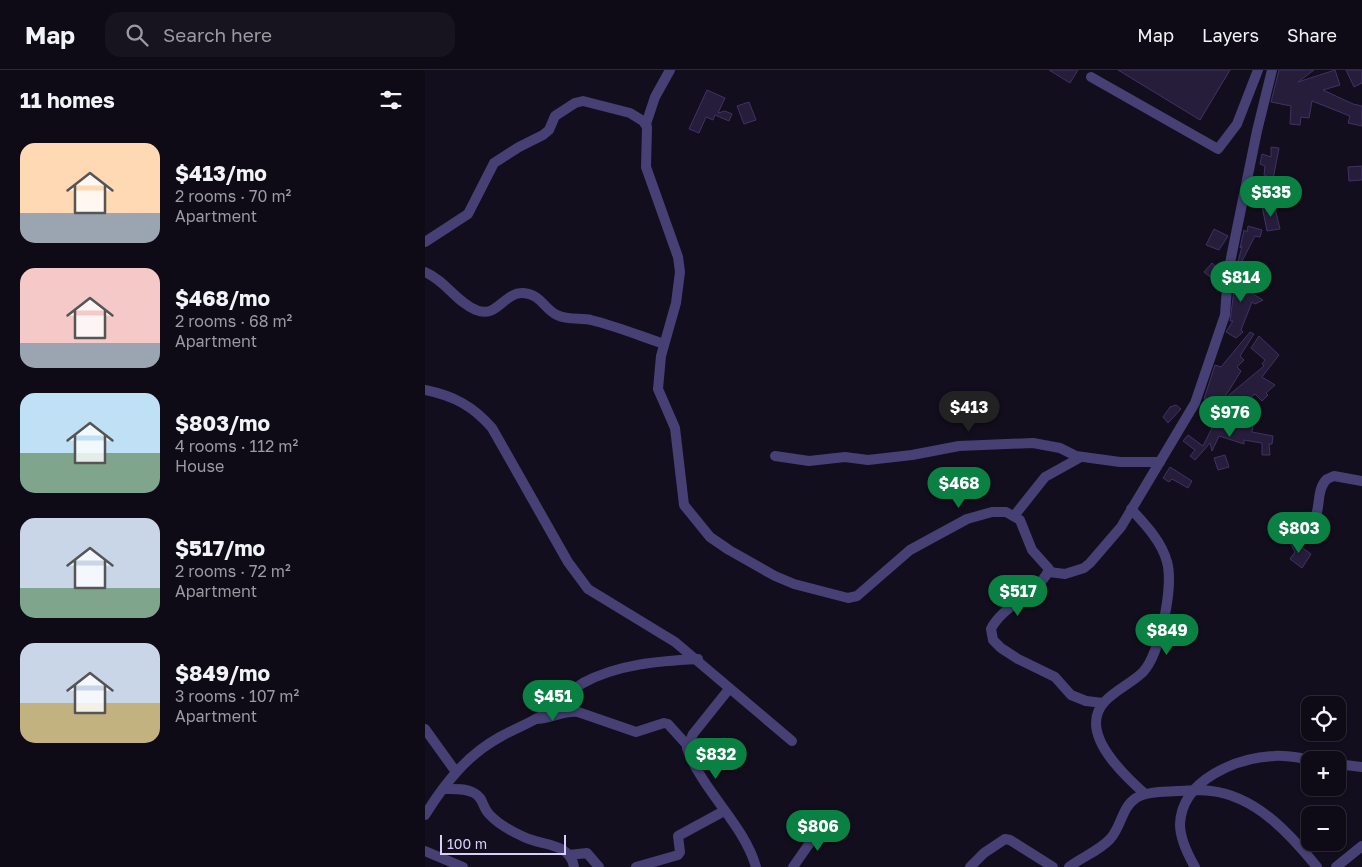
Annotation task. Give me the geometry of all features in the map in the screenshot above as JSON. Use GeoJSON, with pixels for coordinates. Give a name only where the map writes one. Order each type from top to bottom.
{"type":"FeatureCollection","features":[{"type":"Feature","properties":{"kind":"street"},"geometry":{"type":"LineString","coordinates":[[669,70],[655,97],[646,124],[646,167],[678,257],[680,272],[676,303],[664,344],[658,389],[675,428],[685,505],[710,537],[729,550],[775,576],[794,584],[848,598],[853,598],[910,550],[967,519],[992,512],[1006,512],[1014,516],[1023,525],[1032,550],[1048,566],[1049,572]]}},
{"type":"Feature","properties":{"kind":"street"},"geometry":{"type":"LineString","coordinates":[[1091,77],[1218,149],[1237,124],[1259,70]]}},
{"type":"Feature","properties":{"kind":"street"},"geometry":{"type":"LineString","coordinates":[[1103,702],[1075,698],[1055,677],[1013,657],[993,640],[991,629],[996,620],[1049,572],[1065,574],[1087,566],[1121,527],[1195,402],[1221,334],[1225,315],[1228,273],[1257,130],[1272,70]]}},
{"type":"Feature","properties":{"kind":"street"},"geometry":{"type":"LineString","coordinates":[[425,242],[468,214],[494,163],[543,135],[549,130],[555,116],[575,103],[583,101],[625,111],[646,124]]}},
{"type":"Feature","properties":{"kind":"street"},"geometry":{"type":"LineString","coordinates":[[425,272],[439,279],[457,298],[477,311],[492,312],[514,295],[527,294],[541,300],[558,316],[593,320],[664,344]]}},
{"type":"Feature","properties":{"kind":"street"},"geometry":{"type":"LineString","coordinates":[[425,390],[463,402],[476,410],[492,428],[568,562],[588,588],[675,642],[792,741]]}},
{"type":"Feature","properties":{"kind":"street"},"geometry":{"type":"LineString","coordinates":[[775,456],[809,461],[845,456],[876,459],[912,455],[959,446],[1033,443],[1060,448],[1081,457],[1120,462],[1159,462]]}},
{"type":"Feature","properties":{"kind":"street"},"geometry":{"type":"LineString","coordinates":[[1014,516],[1045,477],[1081,457]]}},
{"type":"Feature","properties":{"kind":"street"},"geometry":{"type":"LineString","coordinates":[[1297,537],[1312,524],[1317,513],[1320,491],[1327,479],[1334,476],[1362,481]]}},
{"type":"Feature","properties":{"kind":"street"},"geometry":{"type":"LineString","coordinates":[[1131,509],[1147,526],[1167,561],[1168,590],[1165,614],[1155,653],[1144,670],[1130,684],[1103,702],[1096,724],[1103,745],[1125,776],[1145,794]]}},
{"type":"Feature","properties":{"kind":"street"},"geometry":{"type":"LineString","coordinates":[[425,815],[456,772],[478,751],[535,719],[576,688],[609,672],[664,661],[697,659]]}},
{"type":"Feature","properties":{"kind":"street"},"geometry":{"type":"LineString","coordinates":[[687,745],[729,689]]}},
{"type":"Feature","properties":{"kind":"street"},"geometry":{"type":"LineString","coordinates":[[535,719],[578,712],[636,732],[664,723],[668,724],[687,745],[705,785],[735,828],[756,867]]}},
{"type":"Feature","properties":{"kind":"street"},"geometry":{"type":"LineString","coordinates":[[425,728],[456,772]]}},
{"type":"Feature","properties":{"kind":"street"},"geometry":{"type":"LineString","coordinates":[[1195,867],[1184,843],[1180,824],[1185,802],[1205,779],[1231,764],[1277,755],[1301,758]]}},
{"type":"Feature","properties":{"kind":"street"},"geometry":{"type":"LineString","coordinates":[[1346,765],[1362,767]]}},
{"type":"Feature","properties":{"kind":"street"},"geometry":{"type":"LineString","coordinates":[[443,789],[465,790],[475,794],[481,799],[486,811],[492,817],[523,836],[553,845],[569,855],[574,867]]}},
{"type":"Feature","properties":{"kind":"street"},"geometry":{"type":"LineString","coordinates":[[1069,867],[1111,838],[1119,826],[1125,809],[1145,794],[1211,790],[1228,794],[1262,812],[1279,826],[1317,867]]}},
{"type":"Feature","properties":{"kind":"street"},"geometry":{"type":"LineString","coordinates":[[636,867],[678,855],[680,852],[678,836],[724,811]]}},
{"type":"Feature","properties":{"kind":"street"},"geometry":{"type":"LineString","coordinates":[[793,867],[823,824]]}},
{"type":"Feature","properties":{"kind":"street"},"geometry":{"type":"LineString","coordinates":[[970,867],[984,853],[1005,839],[1010,840],[1053,867]]}},
{"type":"Feature","properties":{"kind":"street"},"geometry":{"type":"LineString","coordinates":[[1335,867],[1362,846]]}},
{"type":"Feature","properties":{"kind":"street"},"geometry":{"type":"LineString","coordinates":[[425,851],[463,867]]}},
{"type":"Feature","properties":{"kind":"street"},"geometry":{"type":"LineString","coordinates":[[569,855],[587,853],[599,867]]}},
{"type":"Feature","properties":{"kind":"building"},"geometry":{"type":"Polygon","coordinates":[[[1049,70],[1078,70],[1070,83],[1049,70]]]}},
{"type":"Feature","properties":{"kind":"building"},"geometry":{"type":"Polygon","coordinates":[[[1118,70],[1230,70],[1200,120],[1118,70]]]}},
{"type":"Feature","properties":{"kind":"building"},"geometry":{"type":"Polygon","coordinates":[[[1279,70],[1314,70],[1298,82],[1335,70],[1340,85],[1323,90],[1353,104],[1362,106],[1362,126],[1348,123],[1350,116],[1312,101],[1309,118],[1301,117],[1300,125],[1290,124],[1291,106],[1271,102],[1279,70]]]}},
{"type":"Feature","properties":{"kind":"building"},"geometry":{"type":"Polygon","coordinates":[[[1346,70],[1362,70],[1362,83],[1354,87],[1346,70]]]}},
{"type":"Feature","properties":{"kind":"building"},"geometry":{"type":"Polygon","coordinates":[[[707,90],[725,98],[718,113],[725,111],[732,114],[729,121],[715,115],[713,120],[706,117],[699,133],[689,129],[707,90]]]}},
{"type":"Feature","properties":{"kind":"building"},"geometry":{"type":"Polygon","coordinates":[[[749,102],[756,120],[744,124],[737,106],[749,102]]]}},
{"type":"Feature","properties":{"kind":"building"},"geometry":{"type":"Polygon","coordinates":[[[1271,147],[1279,148],[1273,179],[1264,175],[1265,166],[1260,164],[1262,154],[1271,157],[1271,147]]]}},
{"type":"Feature","properties":{"kind":"building"},"geometry":{"type":"Polygon","coordinates":[[[1362,166],[1362,180],[1349,181],[1348,167],[1362,166]]]}},
{"type":"Feature","properties":{"kind":"building"},"geometry":{"type":"Polygon","coordinates":[[[1274,204],[1280,229],[1267,231],[1262,206],[1274,204]]]}},
{"type":"Feature","properties":{"kind":"building"},"geometry":{"type":"Polygon","coordinates":[[[1248,226],[1262,230],[1260,237],[1255,236],[1241,263],[1238,262],[1242,246],[1240,248],[1244,230],[1247,232],[1248,226]]]}},
{"type":"Feature","properties":{"kind":"building"},"geometry":{"type":"Polygon","coordinates":[[[1214,229],[1228,236],[1219,250],[1206,245],[1214,229]]]}},
{"type":"Feature","properties":{"kind":"building"},"geometry":{"type":"Polygon","coordinates":[[[1212,263],[1221,271],[1214,280],[1204,272],[1212,263]]]}},
{"type":"Feature","properties":{"kind":"building"},"geometry":{"type":"Polygon","coordinates":[[[1237,267],[1250,271],[1245,289],[1263,300],[1255,304],[1252,302],[1241,330],[1243,332],[1236,338],[1226,332],[1233,321],[1230,321],[1237,267]]]}},
{"type":"Feature","properties":{"kind":"building"},"geometry":{"type":"Polygon","coordinates":[[[1250,332],[1254,334],[1240,356],[1244,360],[1237,367],[1241,371],[1223,400],[1264,366],[1262,364],[1265,360],[1251,348],[1259,336],[1279,355],[1262,377],[1275,385],[1266,393],[1268,395],[1262,401],[1255,394],[1246,401],[1240,397],[1235,408],[1221,400],[1211,416],[1204,412],[1211,400],[1204,399],[1215,365],[1221,367],[1250,332]]]}},
{"type":"Feature","properties":{"kind":"building"},"geometry":{"type":"Polygon","coordinates":[[[1176,405],[1181,409],[1168,423],[1163,417],[1170,407],[1176,405]]]}},
{"type":"Feature","properties":{"kind":"building"},"geometry":{"type":"Polygon","coordinates":[[[1212,420],[1238,428],[1238,422],[1253,426],[1252,432],[1273,436],[1272,444],[1269,444],[1270,455],[1262,455],[1262,443],[1244,440],[1244,444],[1219,436],[1212,451],[1210,443],[1195,460],[1190,456],[1195,450],[1183,441],[1188,435],[1203,446],[1212,428],[1210,426],[1212,420]]]}},
{"type":"Feature","properties":{"kind":"building"},"geometry":{"type":"Polygon","coordinates":[[[1225,455],[1229,467],[1218,470],[1214,458],[1225,455]]]}},
{"type":"Feature","properties":{"kind":"building"},"geometry":{"type":"Polygon","coordinates":[[[1170,467],[1192,481],[1188,488],[1172,479],[1169,482],[1163,478],[1170,467]]]}},
{"type":"Feature","properties":{"kind":"building"},"geometry":{"type":"Polygon","coordinates":[[[1286,536],[1311,554],[1302,568],[1290,559],[1295,552],[1286,536]]]}}]}
